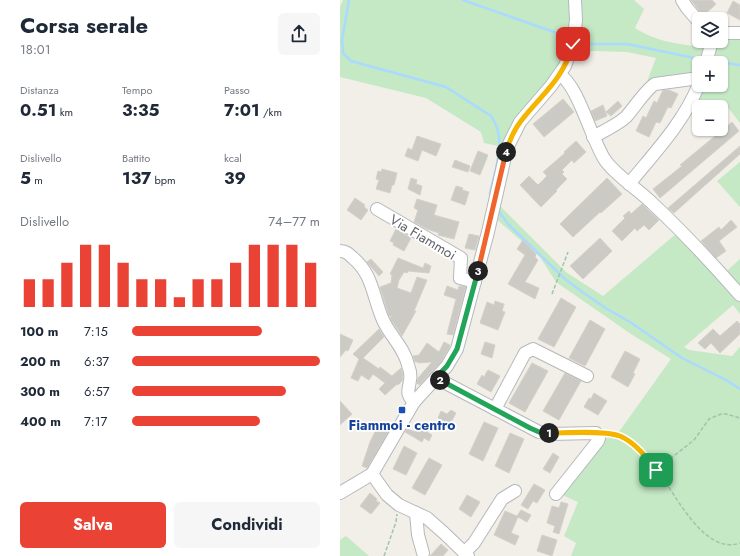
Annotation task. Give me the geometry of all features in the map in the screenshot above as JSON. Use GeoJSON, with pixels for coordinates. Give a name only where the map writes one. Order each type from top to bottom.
{"type":"FeatureCollection","features":[{"type":"Feature","properties":{"kind":"street"},"geometry":{"type":"LineString","coordinates":[[340,493],[368,477],[414,402],[447,366],[457,349],[475,282],[504,157],[515,130],[520,122],[560,75],[569,56],[576,20],[576,0]]}},
{"type":"Feature","properties":{"kind":"street"},"geometry":{"type":"LineString","coordinates":[[682,0],[692,14]]}},
{"type":"Feature","properties":{"kind":"street"},"geometry":{"type":"LineString","coordinates":[[728,33],[740,33]]}},
{"type":"Feature","properties":{"kind":"street"},"geometry":{"type":"LineString","coordinates":[[560,75],[564,77],[570,86],[598,150],[606,162],[651,202],[708,259],[740,295]]}},
{"type":"Feature","properties":{"kind":"street"},"geometry":{"type":"LineString","coordinates":[[593,137],[624,118],[637,104],[650,86],[692,79]]}},
{"type":"Feature","properties":{"kind":"street"},"geometry":{"type":"LineString","coordinates":[[629,184],[662,144],[684,114],[695,92]]}},
{"type":"Feature","properties":{"kind":"street","name":"Via Fiammoi"},"geometry":{"type":"LineString","coordinates":[[377,209],[461,258],[460,278],[475,282]]}},
{"type":"Feature","properties":{"kind":"street"},"geometry":{"type":"LineString","coordinates":[[340,251],[346,252],[356,260],[362,266],[370,279],[383,320],[388,330],[397,340],[408,364],[411,374],[408,396],[414,402]]}},
{"type":"Feature","properties":{"kind":"street"},"geometry":{"type":"LineString","coordinates":[[495,409],[526,353],[530,350],[533,349],[587,376]]}},
{"type":"Feature","properties":{"kind":"street"},"geometry":{"type":"LineString","coordinates":[[436,378],[539,432],[549,434],[596,434],[599,438],[598,441],[556,494]]}},
{"type":"Feature","properties":{"kind":"street"},"geometry":{"type":"LineString","coordinates":[[368,477],[399,505],[433,523],[466,554],[502,499],[514,492]]}},
{"type":"Feature","properties":{"kind":"street"},"geometry":{"type":"LineString","coordinates":[[416,513],[418,535],[423,553]]}},
{"type":"Feature","properties":{"kind":"path"},"geometry":{"type":"LineString","coordinates":[[552,294],[568,252]]}},
{"type":"Feature","properties":{"kind":"path"},"geometry":{"type":"LineString","coordinates":[[656,470],[694,440],[709,419],[721,414],[740,418]]}},
{"type":"Feature","properties":{"kind":"path"},"geometry":{"type":"LineString","coordinates":[[596,434],[609,433],[627,440],[635,446],[656,470],[682,513]]}},
{"type":"Feature","properties":{"kind":"path"},"geometry":{"type":"LineString","coordinates":[[384,556],[396,522],[399,505]]}},
{"type":"Feature","properties":{"kind":"path"},"geometry":{"type":"LineString","coordinates":[[734,547],[740,543]]}},
{"type":"Feature","properties":{"kind":"green space"},"geometry":{"type":"Polygon","coordinates":[[[343,0],[634,0],[644,9],[635,28],[662,40],[692,46],[692,48],[728,48],[728,36],[740,35],[740,123],[728,108],[728,100],[696,100],[699,92],[728,92],[728,56],[692,56],[692,79],[646,84],[656,58],[627,52],[592,51],[573,57],[503,147],[484,143],[481,132],[426,98],[340,77],[340,7],[343,0]]]}},
{"type":"Feature","properties":{"kind":"green space"},"geometry":{"type":"Polygon","coordinates":[[[740,162],[740,207],[717,181],[740,162]]]}},
{"type":"Feature","properties":{"kind":"green space"},"geometry":{"type":"Polygon","coordinates":[[[496,202],[566,272],[603,296],[677,233],[719,278],[740,259],[740,314],[733,305],[684,347],[689,350],[732,356],[740,347],[740,556],[571,556],[576,543],[564,536],[578,502],[560,494],[602,439],[616,436],[671,359],[631,334],[556,282],[540,257],[494,217],[496,202]]]}},
{"type":"Feature","properties":{"kind":"green space"},"geometry":{"type":"Polygon","coordinates":[[[346,536],[369,556],[340,556],[340,540],[346,536]]]}},
{"type":"Feature","properties":{"kind":"building"},"geometry":{"type":"Polygon","coordinates":[[[691,0],[712,0],[716,4],[707,12],[700,12],[691,0]]]}},
{"type":"Feature","properties":{"kind":"building"},"geometry":{"type":"Polygon","coordinates":[[[733,1],[740,5],[740,20],[728,14],[733,1]]]}},
{"type":"Feature","properties":{"kind":"building"},"geometry":{"type":"Polygon","coordinates":[[[663,90],[669,90],[678,94],[671,108],[668,107],[660,123],[656,122],[649,137],[636,131],[643,116],[646,118],[654,101],[657,103],[663,90]]]}},
{"type":"Feature","properties":{"kind":"building"},"geometry":{"type":"Polygon","coordinates":[[[563,99],[574,112],[544,137],[533,124],[563,99]]]}},
{"type":"Feature","properties":{"kind":"building"},"geometry":{"type":"Polygon","coordinates":[[[618,101],[622,106],[611,116],[606,112],[618,101]]]}},
{"type":"Feature","properties":{"kind":"building"},"geometry":{"type":"Polygon","coordinates":[[[603,105],[607,116],[595,121],[591,111],[603,105]]]}},
{"type":"Feature","properties":{"kind":"building"},"geometry":{"type":"Polygon","coordinates":[[[732,122],[739,131],[660,198],[653,189],[682,166],[680,165],[715,136],[728,136],[728,125],[732,122]]]}},
{"type":"Feature","properties":{"kind":"building"},"geometry":{"type":"Polygon","coordinates":[[[417,136],[441,144],[436,156],[422,150],[418,161],[405,156],[408,148],[412,150],[417,136]]]}},
{"type":"Feature","properties":{"kind":"building"},"geometry":{"type":"Polygon","coordinates":[[[576,141],[586,152],[574,163],[572,160],[562,170],[564,172],[562,174],[567,179],[541,207],[520,185],[529,176],[538,185],[547,176],[543,172],[565,153],[564,152],[576,141]]]}},
{"type":"Feature","properties":{"kind":"building"},"geometry":{"type":"Polygon","coordinates":[[[740,146],[740,154],[674,213],[668,208],[740,146]]]}},
{"type":"Feature","properties":{"kind":"building"},"geometry":{"type":"Polygon","coordinates":[[[478,151],[488,155],[480,175],[470,171],[478,151]]]}},
{"type":"Feature","properties":{"kind":"building"},"geometry":{"type":"Polygon","coordinates":[[[455,160],[470,166],[468,172],[452,167],[455,160]]]}},
{"type":"Feature","properties":{"kind":"building"},"geometry":{"type":"Polygon","coordinates":[[[382,169],[397,173],[390,193],[376,189],[379,180],[376,179],[378,171],[381,172],[382,169]]]}},
{"type":"Feature","properties":{"kind":"building"},"geometry":{"type":"Polygon","coordinates":[[[411,178],[417,180],[416,184],[422,186],[420,195],[408,189],[411,178]]]}},
{"type":"Feature","properties":{"kind":"building"},"geometry":{"type":"Polygon","coordinates":[[[607,178],[622,194],[573,237],[560,224],[607,178]]]}},
{"type":"Feature","properties":{"kind":"building"},"geometry":{"type":"Polygon","coordinates":[[[456,186],[469,192],[465,205],[451,200],[456,186]]]}},
{"type":"Feature","properties":{"kind":"building"},"geometry":{"type":"Polygon","coordinates":[[[355,198],[365,205],[364,207],[368,210],[361,220],[347,210],[355,198]]]}},
{"type":"Feature","properties":{"kind":"building"},"geometry":{"type":"Polygon","coordinates":[[[417,199],[437,205],[434,215],[459,222],[454,239],[438,235],[439,233],[414,222],[418,210],[414,208],[417,199]]]}},
{"type":"Feature","properties":{"kind":"building"},"geometry":{"type":"Polygon","coordinates":[[[642,204],[659,220],[649,230],[644,225],[637,231],[635,228],[622,241],[612,231],[625,218],[623,216],[629,211],[631,214],[642,204]]]}},
{"type":"Feature","properties":{"kind":"building"},"geometry":{"type":"Polygon","coordinates":[[[731,220],[737,227],[719,241],[726,251],[716,258],[701,241],[719,227],[721,230],[731,220]]]}},
{"type":"Feature","properties":{"kind":"building"},"geometry":{"type":"Polygon","coordinates":[[[396,229],[411,238],[404,251],[393,245],[394,243],[390,241],[396,229]]]}},
{"type":"Feature","properties":{"kind":"building"},"geometry":{"type":"Polygon","coordinates":[[[469,234],[479,236],[475,250],[465,248],[469,234]]]}},
{"type":"Feature","properties":{"kind":"building"},"geometry":{"type":"Polygon","coordinates":[[[600,238],[612,251],[583,279],[570,266],[600,238]]]}},
{"type":"Feature","properties":{"kind":"building"},"geometry":{"type":"Polygon","coordinates":[[[523,240],[536,254],[535,257],[538,260],[525,282],[539,288],[535,299],[508,284],[525,255],[517,249],[523,240]]]}},
{"type":"Feature","properties":{"kind":"building"},"geometry":{"type":"Polygon","coordinates":[[[398,258],[423,268],[425,263],[431,266],[429,273],[408,271],[407,273],[404,272],[399,280],[397,288],[411,293],[417,277],[427,280],[414,311],[416,311],[402,336],[390,318],[392,316],[389,316],[380,287],[391,283],[392,275],[390,274],[398,258]]]}},
{"type":"Feature","properties":{"kind":"building"},"geometry":{"type":"Polygon","coordinates":[[[371,259],[383,272],[379,276],[367,262],[371,259]]]}},
{"type":"Feature","properties":{"kind":"building"},"geometry":{"type":"Polygon","coordinates":[[[447,286],[458,290],[459,286],[466,287],[453,335],[447,334],[456,299],[444,295],[447,286]]]}},
{"type":"Feature","properties":{"kind":"building"},"geometry":{"type":"Polygon","coordinates":[[[561,298],[576,307],[554,347],[538,339],[561,298]]]}},
{"type":"Feature","properties":{"kind":"building"},"geometry":{"type":"Polygon","coordinates":[[[495,301],[504,304],[502,311],[505,312],[498,330],[480,323],[487,302],[494,305],[495,301]]]}},
{"type":"Feature","properties":{"kind":"building"},"geometry":{"type":"Polygon","coordinates":[[[590,320],[605,329],[585,366],[569,358],[590,320]]]}},
{"type":"Feature","properties":{"kind":"building"},"geometry":{"type":"Polygon","coordinates":[[[737,321],[740,324],[740,334],[720,353],[711,343],[705,349],[698,343],[713,329],[720,336],[737,321]]]}},
{"type":"Feature","properties":{"kind":"building"},"geometry":{"type":"Polygon","coordinates":[[[379,329],[384,337],[363,358],[379,369],[380,367],[392,376],[401,368],[403,375],[402,381],[385,395],[379,389],[385,383],[373,374],[369,380],[361,375],[358,381],[351,378],[359,359],[353,354],[379,329]]]}},
{"type":"Feature","properties":{"kind":"building"},"geometry":{"type":"Polygon","coordinates":[[[340,334],[353,340],[348,351],[346,350],[340,357],[340,334]]]}},
{"type":"Feature","properties":{"kind":"building"},"geometry":{"type":"Polygon","coordinates":[[[444,342],[450,345],[441,362],[419,385],[417,383],[418,378],[432,362],[418,363],[415,362],[413,356],[419,355],[427,343],[439,352],[444,342]]]}},
{"type":"Feature","properties":{"kind":"building"},"geometry":{"type":"Polygon","coordinates":[[[485,342],[495,345],[492,358],[481,354],[485,342]]]}},
{"type":"Feature","properties":{"kind":"building"},"geometry":{"type":"Polygon","coordinates":[[[625,351],[640,359],[633,373],[635,374],[628,387],[611,377],[625,351]]]}},
{"type":"Feature","properties":{"kind":"building"},"geometry":{"type":"Polygon","coordinates":[[[532,363],[548,371],[525,412],[509,403],[532,363]]]}},
{"type":"Feature","properties":{"kind":"building"},"geometry":{"type":"Polygon","coordinates":[[[488,370],[500,376],[491,392],[477,384],[482,375],[484,377],[488,370]]]}},
{"type":"Feature","properties":{"kind":"building"},"geometry":{"type":"Polygon","coordinates":[[[565,373],[581,381],[559,420],[543,411],[565,373]]]}},
{"type":"Feature","properties":{"kind":"building"},"geometry":{"type":"Polygon","coordinates":[[[594,393],[607,401],[598,415],[584,407],[594,393]]]}},
{"type":"Feature","properties":{"kind":"building"},"geometry":{"type":"Polygon","coordinates":[[[340,401],[352,414],[340,425],[340,401]]]}},
{"type":"Feature","properties":{"kind":"building"},"geometry":{"type":"Polygon","coordinates":[[[451,410],[456,413],[450,424],[438,418],[441,411],[447,414],[451,410]]]}},
{"type":"Feature","properties":{"kind":"building"},"geometry":{"type":"Polygon","coordinates":[[[484,422],[498,428],[483,461],[469,454],[484,422]]]}},
{"type":"Feature","properties":{"kind":"building"},"geometry":{"type":"Polygon","coordinates":[[[421,424],[429,429],[427,432],[432,435],[429,441],[424,438],[422,442],[405,432],[407,429],[416,432],[421,424]]]}},
{"type":"Feature","properties":{"kind":"building"},"geometry":{"type":"Polygon","coordinates":[[[378,426],[389,431],[367,468],[362,466],[370,442],[378,426]]]}},
{"type":"Feature","properties":{"kind":"building"},"geometry":{"type":"Polygon","coordinates":[[[510,433],[524,439],[509,473],[495,466],[510,433]]]}},
{"type":"Feature","properties":{"kind":"building"},"geometry":{"type":"Polygon","coordinates":[[[404,446],[417,453],[406,475],[393,469],[404,446]]]}},
{"type":"Feature","properties":{"kind":"building"},"geometry":{"type":"Polygon","coordinates":[[[553,453],[559,457],[550,473],[543,469],[553,453]]]}},
{"type":"Feature","properties":{"kind":"building"},"geometry":{"type":"Polygon","coordinates":[[[429,458],[442,465],[425,495],[412,488],[429,458]]]}},
{"type":"Feature","properties":{"kind":"building"},"geometry":{"type":"Polygon","coordinates":[[[534,484],[545,490],[537,503],[533,501],[528,509],[521,505],[534,484]]]}},
{"type":"Feature","properties":{"kind":"building"},"geometry":{"type":"Polygon","coordinates":[[[370,493],[377,499],[376,501],[380,503],[371,514],[360,506],[370,493]]]}},
{"type":"Feature","properties":{"kind":"building"},"geometry":{"type":"Polygon","coordinates":[[[467,495],[480,502],[471,517],[459,509],[467,495]]]}},
{"type":"Feature","properties":{"kind":"building"},"geometry":{"type":"Polygon","coordinates":[[[561,502],[568,504],[559,534],[553,532],[555,526],[547,523],[552,506],[559,508],[561,502]]]}},
{"type":"Feature","properties":{"kind":"building"},"geometry":{"type":"Polygon","coordinates":[[[521,510],[531,515],[527,522],[518,517],[511,533],[519,536],[515,545],[494,535],[505,511],[517,516],[521,510]]]}},
{"type":"Feature","properties":{"kind":"building"},"geometry":{"type":"Polygon","coordinates":[[[542,535],[557,540],[552,556],[537,551],[542,535]]]}},
{"type":"Feature","properties":{"kind":"building"},"geometry":{"type":"Polygon","coordinates":[[[441,544],[448,550],[443,556],[430,556],[441,544]]]}},
{"type":"Feature","properties":{"kind":"waterway"},"geometry":{"type":"LineString","coordinates":[[349,0],[342,40],[343,53],[351,61],[446,87],[491,116],[499,134],[499,154],[490,194],[491,197]]}},
{"type":"Feature","properties":{"kind":"waterway"},"geometry":{"type":"LineString","coordinates":[[463,0],[571,38]]}},
{"type":"Feature","properties":{"kind":"waterway"},"geometry":{"type":"LineString","coordinates":[[577,40],[588,44],[627,44],[692,58]]}},
{"type":"Feature","properties":{"kind":"waterway"},"geometry":{"type":"LineString","coordinates":[[728,63],[740,65]]}},
{"type":"Feature","properties":{"kind":"waterway"},"geometry":{"type":"LineString","coordinates":[[498,210],[508,224],[565,279],[581,291],[607,309],[630,322],[682,358],[726,380],[740,389]]}},
{"type":"Feature","properties":{"kind":"place","name":"Fiammoi - centro"},"geometry":{"type":"Point","coordinates":[402,410]}},
{"type":"Feature","properties":{"kind":"route"},"geometry":{"type":"LineString","coordinates":[[573,44],[560,75],[520,122],[507,148],[488,232],[457,349],[447,366],[436,378],[539,432],[549,434],[609,433],[620,436],[635,446],[656,470]]}}]}
